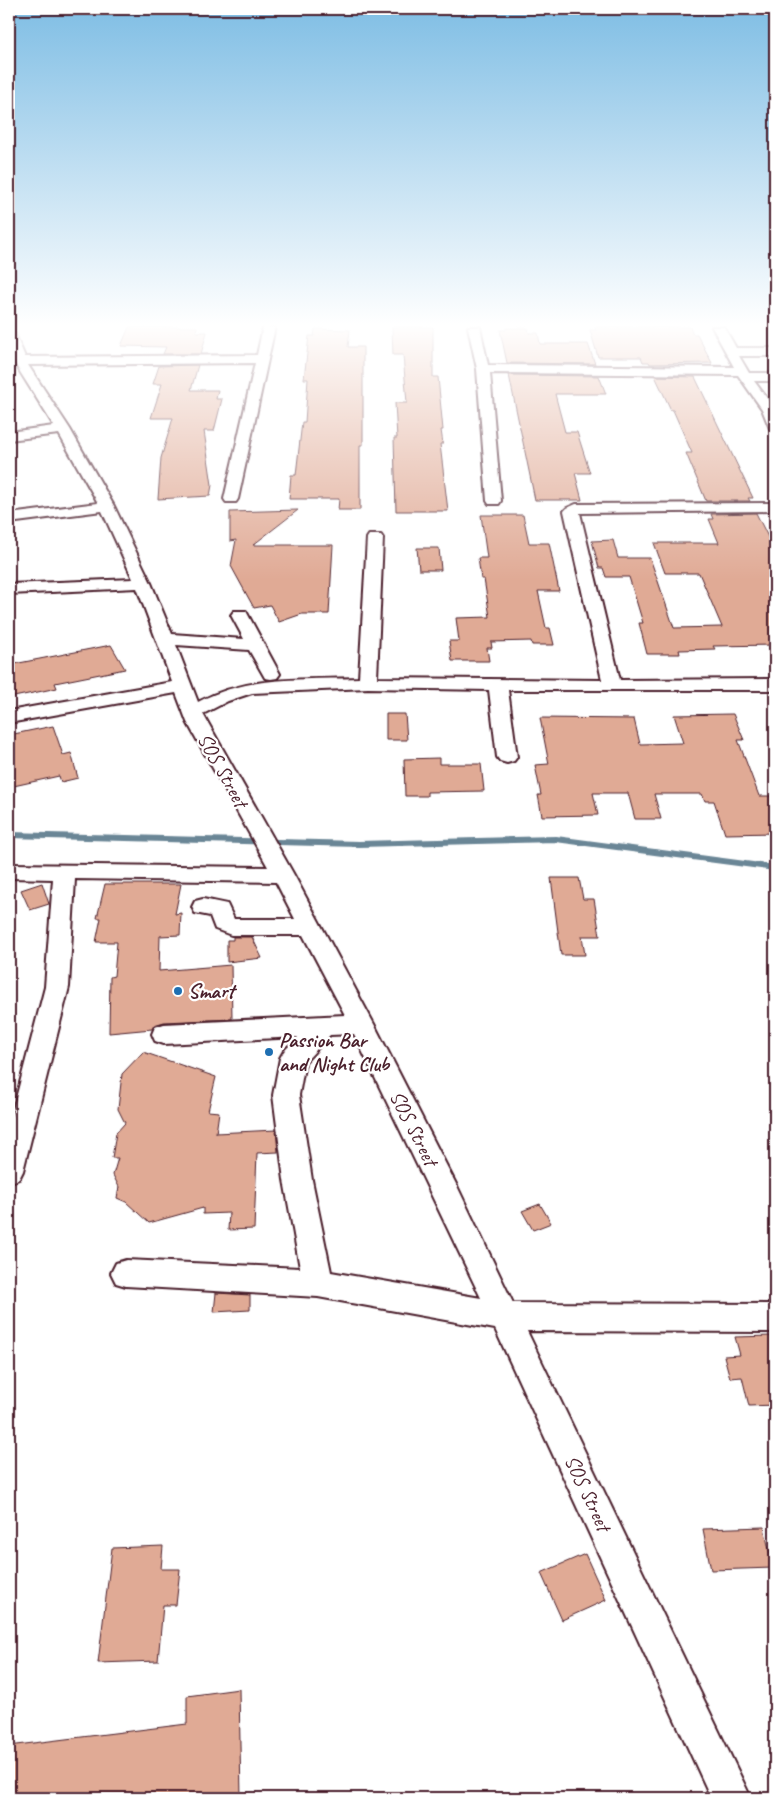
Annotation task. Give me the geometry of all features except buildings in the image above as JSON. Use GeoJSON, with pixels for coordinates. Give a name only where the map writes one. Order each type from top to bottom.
{"type":"FeatureCollection","features":[{"type":"Feature","properties":{"kind":"street","name":"SOS Street"},"geometry":{"type":"LineString","coordinates":[[51,411],[63,429],[106,506],[143,583],[193,712],[362,1024],[444,1188],[731,1798]]}},
{"type":"Feature","properties":{"kind":"street"},"geometry":{"type":"LineString","coordinates":[[231,499],[251,411]]}},
{"type":"Feature","properties":{"kind":"street"},"geometry":{"type":"LineString","coordinates":[[487,411],[494,502]]}},
{"type":"Feature","properties":{"kind":"street"},"geometry":{"type":"LineString","coordinates":[[772,411],[775,426]]}},
{"type":"Feature","properties":{"kind":"street"},"geometry":{"type":"LineString","coordinates":[[9,436],[63,429]]}},
{"type":"Feature","properties":{"kind":"street"},"geometry":{"type":"LineString","coordinates":[[9,519],[106,506]]}},
{"type":"Feature","properties":{"kind":"street"},"geometry":{"type":"LineString","coordinates":[[612,686],[572,511],[775,507]]}},
{"type":"Feature","properties":{"kind":"street"},"geometry":{"type":"LineString","coordinates":[[368,684],[374,538]]}},
{"type":"Feature","properties":{"kind":"street"},"geometry":{"type":"LineString","coordinates":[[9,589],[143,583]]}},
{"type":"Feature","properties":{"kind":"street"},"geometry":{"type":"LineString","coordinates":[[240,615],[271,674]]}},
{"type":"Feature","properties":{"kind":"street"},"geometry":{"type":"LineString","coordinates":[[166,639],[255,645]]}},
{"type":"Feature","properties":{"kind":"street"},"geometry":{"type":"LineString","coordinates":[[193,712],[221,697],[251,688],[368,684],[775,685]]}},
{"type":"Feature","properties":{"kind":"street"},"geometry":{"type":"LineString","coordinates":[[498,685],[507,757]]}},
{"type":"Feature","properties":{"kind":"street"},"geometry":{"type":"LineString","coordinates":[[9,717],[182,686]]}},
{"type":"Feature","properties":{"kind":"street"},"geometry":{"type":"LineString","coordinates":[[9,872],[64,872],[276,863]]}},
{"type":"Feature","properties":{"kind":"street"},"geometry":{"type":"LineString","coordinates":[[9,1171],[26,1111],[56,987],[64,872]]}},
{"type":"Feature","properties":{"kind":"street"},"geometry":{"type":"LineString","coordinates":[[203,907],[219,910],[223,923],[231,927],[309,927]]}},
{"type":"Feature","properties":{"kind":"street"},"geometry":{"type":"LineString","coordinates":[[164,1034],[322,1028],[362,1024]]}},
{"type":"Feature","properties":{"kind":"street"},"geometry":{"type":"LineString","coordinates":[[318,1283],[298,1180],[286,1094],[293,1058],[322,1028]]}},
{"type":"Feature","properties":{"kind":"street"},"geometry":{"type":"LineString","coordinates":[[126,1273],[318,1283],[505,1317],[775,1318]]}},
{"type":"Feature","properties":{"kind":"waterway"},"geometry":{"type":"LineString","coordinates":[[9,835],[359,844],[556,839],[775,868]]}},
{"type":"Feature","properties":{"kind":"place","name":"Smart"},"geometry":{"type":"Point","coordinates":[178,991]}},
{"type":"Feature","properties":{"kind":"place","name":"Passion Bar and Night Club"},"geometry":{"type":"Point","coordinates":[269,1052]}}]}
